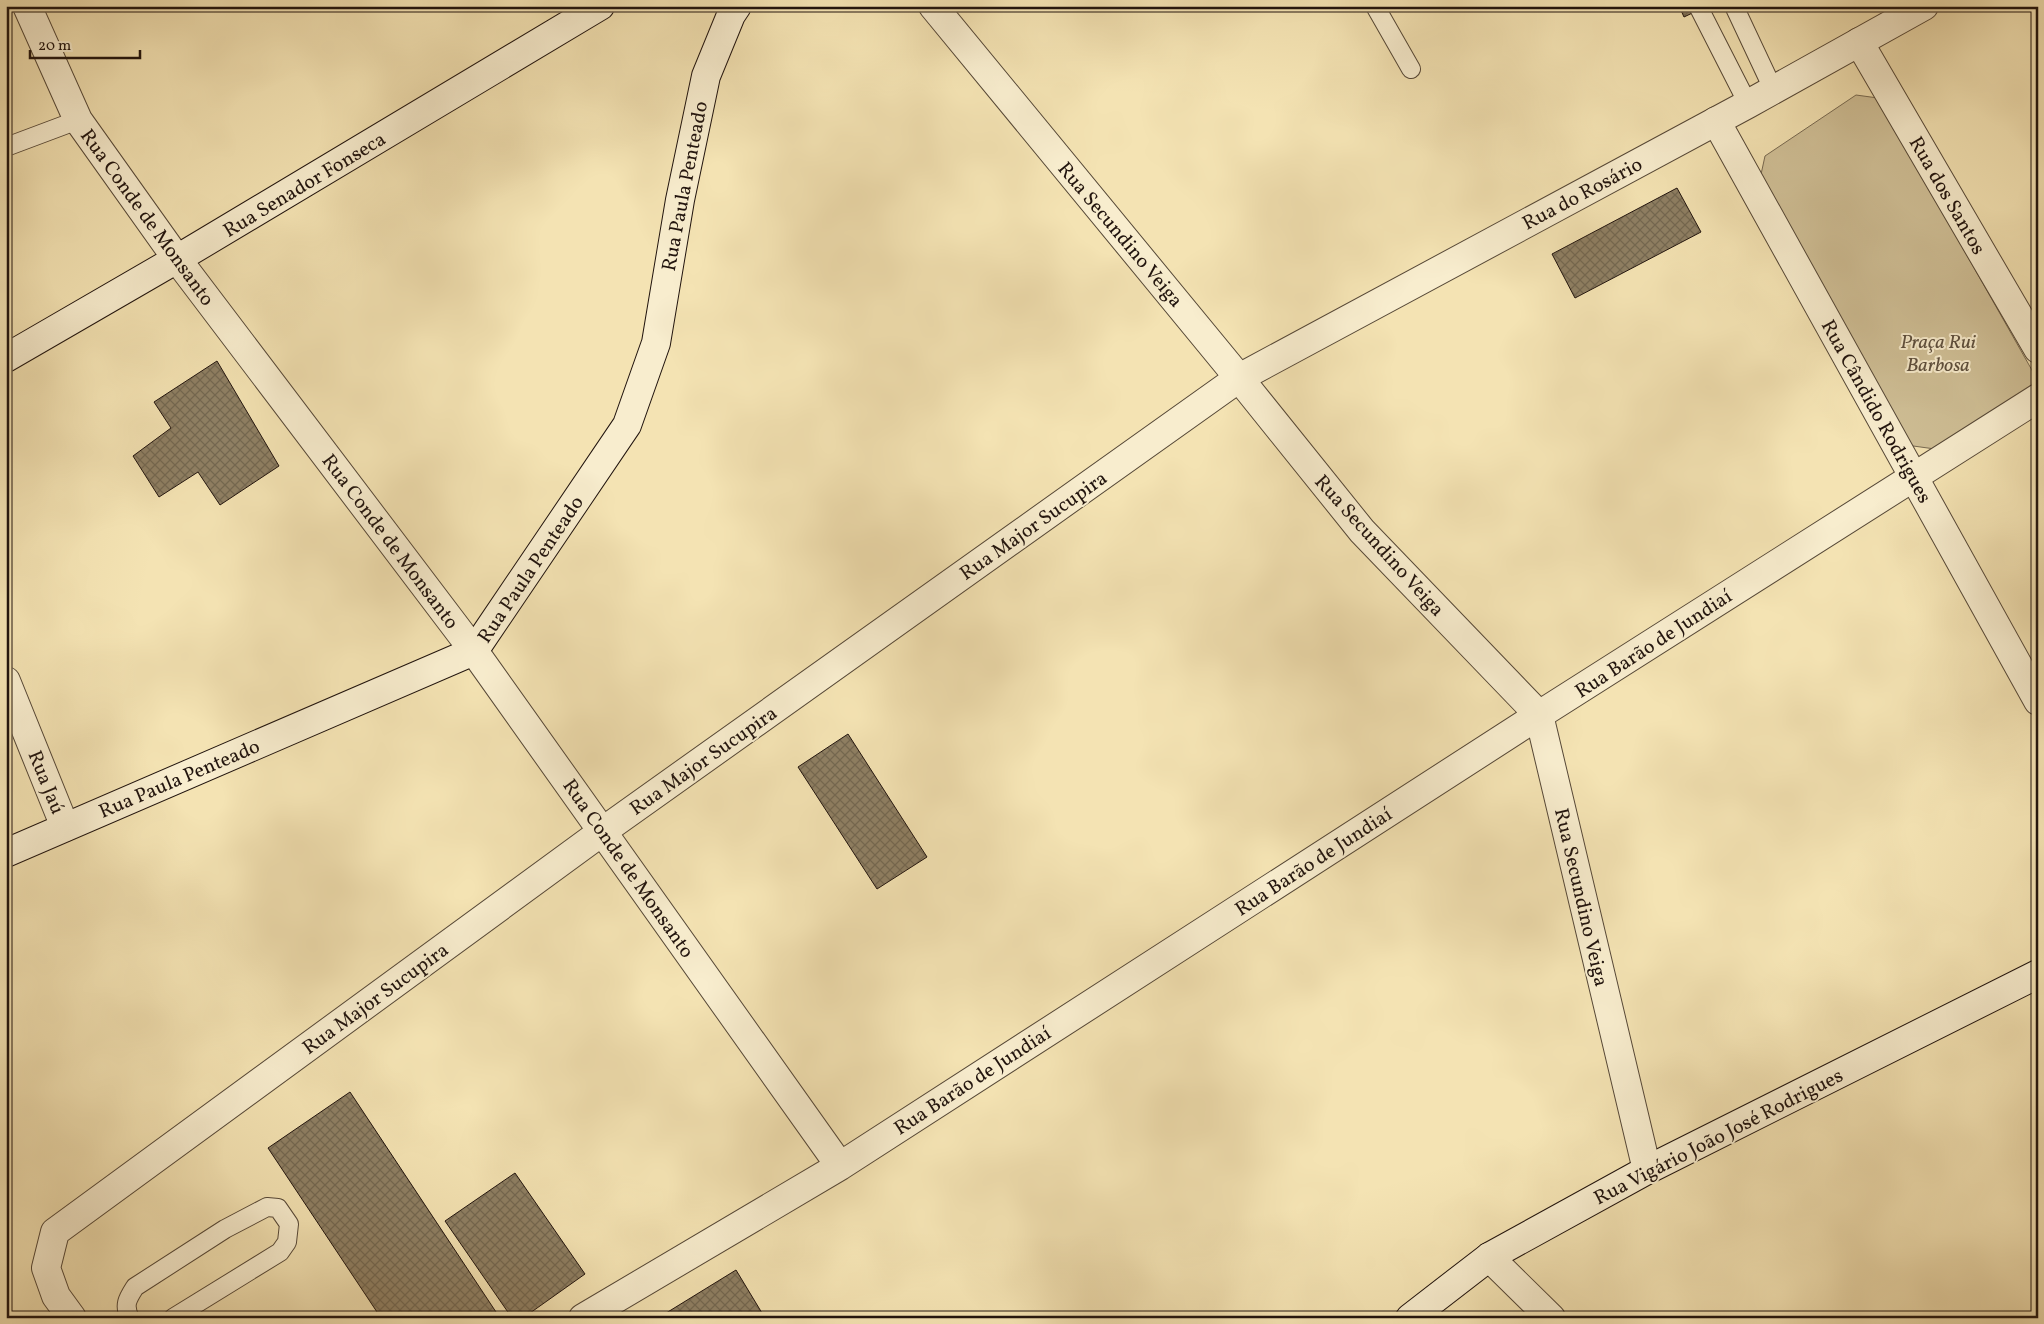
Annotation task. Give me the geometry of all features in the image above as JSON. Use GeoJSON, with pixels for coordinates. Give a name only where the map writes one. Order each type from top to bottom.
{"type":"FeatureCollection","features":[{"type":"Feature","properties":{"kind":"street","name":"Rua Conde de Monsanto"},"geometry":{"type":"LineString","coordinates":[[27,6],[78,120],[178,259],[474,651],[840,1166]]}},
{"type":"Feature","properties":{"kind":"street","name":"Rua Senador Fonseca"},"geometry":{"type":"LineString","coordinates":[[6,358],[178,259],[600,6]]}},
{"type":"Feature","properties":{"kind":"street","name":"Rua Secundino Veiga"},"geometry":{"type":"LineString","coordinates":[[933,6],[1239,378],[1362,531],[1540,715],[1647,1170]]}},
{"type":"Feature","properties":{"kind":"street","name":"Rua do Rosário"},"geometry":{"type":"LineString","coordinates":[[1239,378],[1748,104],[1924,6]]}},
{"type":"Feature","properties":{"kind":"street","name":"Rua Paula Penteado"},"geometry":{"type":"LineString","coordinates":[[6,853],[474,651],[627,425],[656,343],[680,200],[706,76],[731,9]]}},
{"type":"Feature","properties":{"kind":"street","name":"Rua dos Santos"},"geometry":{"type":"LineString","coordinates":[[1859,42],[2038,349]]}},
{"type":"Feature","properties":{"kind":"street","name":"Rua Cândido Rodrigues"},"geometry":{"type":"LineString","coordinates":[[1716,121],[2038,701]]}},
{"type":"Feature","properties":{"kind":"street","name":"Rua Major Sucupira"},"geometry":{"type":"LineString","coordinates":[[72,1318],[56,1296],[46,1268],[55,1232],[603,831],[1239,378]]}},
{"type":"Feature","properties":{"kind":"street","name":"Rua Barão de Jundiaí"},"geometry":{"type":"LineString","coordinates":[[583,1318],[840,1166],[1540,715],[2038,398]]}},
{"type":"Feature","properties":{"kind":"street","name":"Rua Jaú"},"geometry":{"type":"LineString","coordinates":[[6,681],[65,827]]}},
{"type":"Feature","properties":{"kind":"street","name":"Rua Vigário João José Rodrigues"},"geometry":{"type":"LineString","coordinates":[[1410,1318],[1489,1257],[1647,1170],[2038,974]]}},
{"type":"Feature","properties":{"kind":"street"},"geometry":{"type":"LineString","coordinates":[[1489,1257],[1550,1318]]}},
{"type":"Feature","properties":{"kind":"lane"},"geometry":{"type":"LineString","coordinates":[[1375,6],[1411,69]]}},
{"type":"Feature","properties":{"kind":"lane"},"geometry":{"type":"LineString","coordinates":[[1698,6],[1748,104]]}},
{"type":"Feature","properties":{"kind":"lane"},"geometry":{"type":"LineString","coordinates":[[1734,6],[1773,89]]}},
{"type":"Feature","properties":{"kind":"lane"},"geometry":{"type":"LineString","coordinates":[[6,147],[78,120]]}},
{"type":"Feature","properties":{"kind":"lane"},"geometry":{"type":"LineString","coordinates":[[130,1318],[126,1311],[127,1299],[135,1287],[225,1229],[267,1207],[278,1208],[283,1213],[290,1228],[287,1242],[280,1252],[173,1318]]}},
{"type":"Feature","properties":{"kind":"green space","name":"Praça Rui Barbosa"},"geometry":{"type":"Polygon","coordinates":[[[1856,95],[1878,98],[2033,372],[2032,388],[1935,449],[1906,445],[1760,179],[1765,156],[1856,95]]]}},
{"type":"Feature","properties":{"kind":"building"},"geometry":{"type":"Polygon","coordinates":[[[1679,6],[1707,6],[1684,17],[1679,6]]]}},
{"type":"Feature","properties":{"kind":"building"},"geometry":{"type":"Polygon","coordinates":[[[1677,188],[1701,232],[1575,298],[1552,254],[1677,188]]]}},
{"type":"Feature","properties":{"kind":"building"},"geometry":{"type":"Polygon","coordinates":[[[217,361],[279,466],[220,505],[198,472],[159,497],[133,456],[171,428],[154,402],[217,361]]]}},
{"type":"Feature","properties":{"kind":"building"},"geometry":{"type":"Polygon","coordinates":[[[848,734],[927,857],[877,889],[798,767],[848,734]]]}},
{"type":"Feature","properties":{"kind":"building"},"geometry":{"type":"Polygon","coordinates":[[[350,1092],[500,1318],[381,1318],[268,1148],[350,1092]]]}},
{"type":"Feature","properties":{"kind":"building"},"geometry":{"type":"Polygon","coordinates":[[[515,1173],[585,1274],[523,1318],[512,1318],[445,1221],[515,1173]]]}},
{"type":"Feature","properties":{"kind":"building"},"geometry":{"type":"Polygon","coordinates":[[[736,1270],[765,1318],[658,1318],[736,1270]]]}}]}
